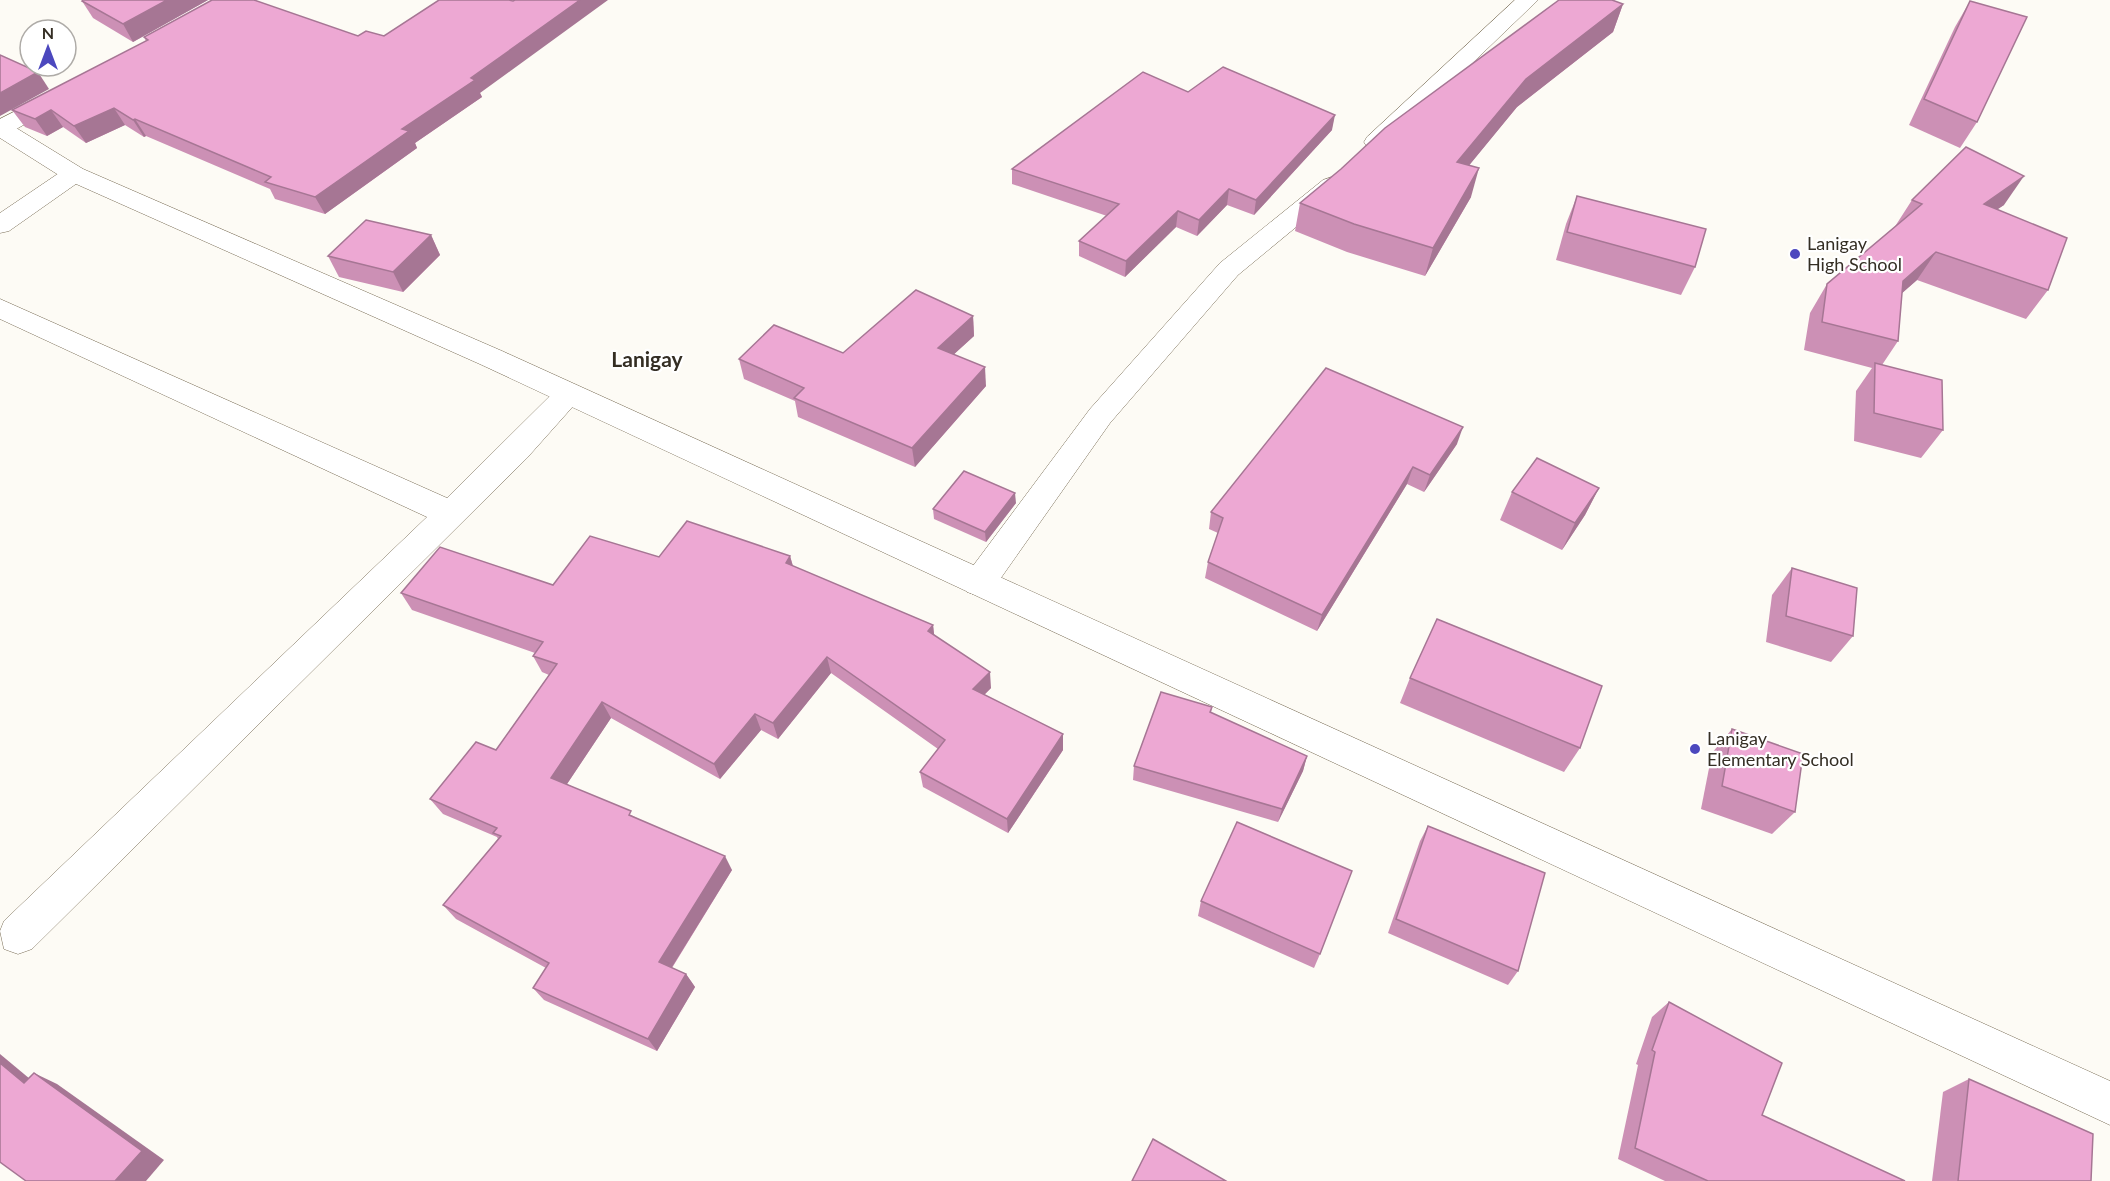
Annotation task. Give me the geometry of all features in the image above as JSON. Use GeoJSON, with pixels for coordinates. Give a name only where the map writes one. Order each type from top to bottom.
{"type":"FeatureCollection","features":[{"type":"Feature","properties":{"kind":"street"},"geometry":{"type":"LineString","coordinates":[[979,583],[1101,416],[1229,269],[1325,191],[1527,0]]}},
{"type":"Feature","properties":{"kind":"street"},"geometry":{"type":"LineString","coordinates":[[74,87],[0,128],[74,174],[569,393],[2110,1103]]}},
{"type":"Feature","properties":{"kind":"street"},"geometry":{"type":"LineString","coordinates":[[0,225],[74,174]]}},
{"type":"Feature","properties":{"kind":"street"},"geometry":{"type":"LineString","coordinates":[[0,308],[449,513]]}},
{"type":"Feature","properties":{"kind":"street"},"geometry":{"type":"LineString","coordinates":[[18,935],[516,450],[569,393]]}},
{"type":"Feature","properties":{"kind":"building"},"geometry":{"type":"Polygon","coordinates":[[[83,0],[167,0],[123,24],[83,0]]]}},
{"type":"Feature","properties":{"kind":"building"},"geometry":{"type":"Polygon","coordinates":[[[212,0],[254,0],[358,36],[366,31],[384,36],[439,0],[580,0],[471,78],[475,80],[402,129],[409,131],[315,197],[265,182],[271,177],[133,120],[114,108],[74,126],[51,110],[35,119],[12,110],[148,40],[144,37],[212,0]]]}},
{"type":"Feature","properties":{"kind":"building"},"geometry":{"type":"Polygon","coordinates":[[[1559,0],[1612,0],[1623,4],[1526,79],[1457,162],[1479,168],[1433,248],[1354,224],[1300,203],[1385,128],[1559,0]]]}},
{"type":"Feature","properties":{"kind":"building"},"geometry":{"type":"Polygon","coordinates":[[[1970,1],[2027,17],[1977,122],[1924,99],[1970,1]]]}},
{"type":"Feature","properties":{"kind":"building"},"geometry":{"type":"Polygon","coordinates":[[[0,55],[18,63],[18,78],[27,78],[0,93],[0,55]]]}},
{"type":"Feature","properties":{"kind":"building"},"geometry":{"type":"Polygon","coordinates":[[[1223,67],[1335,115],[1256,200],[1229,189],[1199,220],[1178,211],[1126,261],[1079,241],[1119,204],[1012,169],[1143,72],[1188,92],[1223,67]]]}},
{"type":"Feature","properties":{"kind":"building"},"geometry":{"type":"Polygon","coordinates":[[[1966,147],[2024,176],[1984,204],[2067,238],[2048,290],[1936,252],[1903,281],[1898,341],[1822,322],[1827,284],[1922,204],[1912,200],[1966,147]]]}},
{"type":"Feature","properties":{"kind":"building"},"geometry":{"type":"Polygon","coordinates":[[[1577,196],[1706,229],[1695,267],[1567,232],[1577,196]]]}},
{"type":"Feature","properties":{"kind":"building"},"geometry":{"type":"Polygon","coordinates":[[[366,220],[431,235],[393,272],[328,256],[366,220]]]}},
{"type":"Feature","properties":{"kind":"building"},"geometry":{"type":"Polygon","coordinates":[[[916,290],[973,316],[938,348],[985,367],[912,448],[794,398],[804,388],[739,359],[774,325],[843,353],[916,290]]]}},
{"type":"Feature","properties":{"kind":"building"},"geometry":{"type":"Polygon","coordinates":[[[1875,363],[1942,380],[1943,430],[1874,413],[1875,363]]]}},
{"type":"Feature","properties":{"kind":"building"},"geometry":{"type":"Polygon","coordinates":[[[1326,368],[1463,427],[1430,475],[1413,467],[1322,615],[1208,562],[1223,518],[1211,512],[1326,368]]]}},
{"type":"Feature","properties":{"kind":"building"},"geometry":{"type":"Polygon","coordinates":[[[1537,458],[1599,488],[1575,523],[1512,492],[1537,458]]]}},
{"type":"Feature","properties":{"kind":"building"},"geometry":{"type":"Polygon","coordinates":[[[964,471],[1015,493],[985,532],[933,509],[964,471]]]}},
{"type":"Feature","properties":{"kind":"building"},"geometry":{"type":"Polygon","coordinates":[[[687,521],[790,556],[786,563],[933,625],[928,631],[990,672],[973,689],[1063,734],[1007,819],[920,772],[945,740],[827,657],[773,723],[755,714],[714,764],[602,702],[551,778],[631,811],[629,815],[725,856],[659,962],[686,974],[648,1039],[533,988],[549,963],[443,905],[501,836],[493,833],[497,828],[430,799],[476,742],[496,750],[557,664],[533,656],[543,642],[401,593],[440,547],[553,585],[590,536],[659,557],[687,521]]]}},
{"type":"Feature","properties":{"kind":"building"},"geometry":{"type":"Polygon","coordinates":[[[1792,568],[1857,588],[1853,636],[1786,616],[1792,568]]]}},
{"type":"Feature","properties":{"kind":"building"},"geometry":{"type":"Polygon","coordinates":[[[1437,619],[1602,686],[1580,748],[1410,678],[1437,619]]]}},
{"type":"Feature","properties":{"kind":"building"},"geometry":{"type":"Polygon","coordinates":[[[1161,692],[1212,707],[1210,712],[1307,756],[1282,809],[1134,766],[1161,692]]]}},
{"type":"Feature","properties":{"kind":"building"},"geometry":{"type":"Polygon","coordinates":[[[1732,729],[1803,754],[1795,812],[1722,786],[1732,729]]]}},
{"type":"Feature","properties":{"kind":"building"},"geometry":{"type":"Polygon","coordinates":[[[1237,822],[1352,871],[1320,954],[1201,901],[1237,822]]]}},
{"type":"Feature","properties":{"kind":"building"},"geometry":{"type":"Polygon","coordinates":[[[1428,826],[1545,873],[1518,971],[1396,919],[1428,826]]]}},
{"type":"Feature","properties":{"kind":"building"},"geometry":{"type":"Polygon","coordinates":[[[1669,1002],[1782,1063],[1762,1115],[1905,1181],[1708,1181],[1635,1148],[1655,1052],[1652,1050],[1669,1002]]]}},
{"type":"Feature","properties":{"kind":"building"},"geometry":{"type":"Polygon","coordinates":[[[0,1063],[24,1083],[34,1073],[142,1151],[115,1181],[26,1181],[0,1162],[0,1063]]]}},
{"type":"Feature","properties":{"kind":"building"},"geometry":{"type":"Polygon","coordinates":[[[1969,1079],[2093,1134],[2091,1181],[1958,1181],[1969,1079]]]}},
{"type":"Feature","properties":{"kind":"building"},"geometry":{"type":"Polygon","coordinates":[[[1153,1139],[1226,1181],[1132,1181],[1153,1139]]]}},
{"type":"Feature","properties":{"kind":"place","name":"Lanigay High School"},"geometry":{"type":"Point","coordinates":[1795,254]}},
{"type":"Feature","properties":{"kind":"place","name":"Lanigay Elementary School"},"geometry":{"type":"Point","coordinates":[1695,749]}},
{"type":"Feature","properties":{"kind":"district","name":"Lanigay"},"geometry":{"type":"Point","coordinates":[647,360]}}]}
